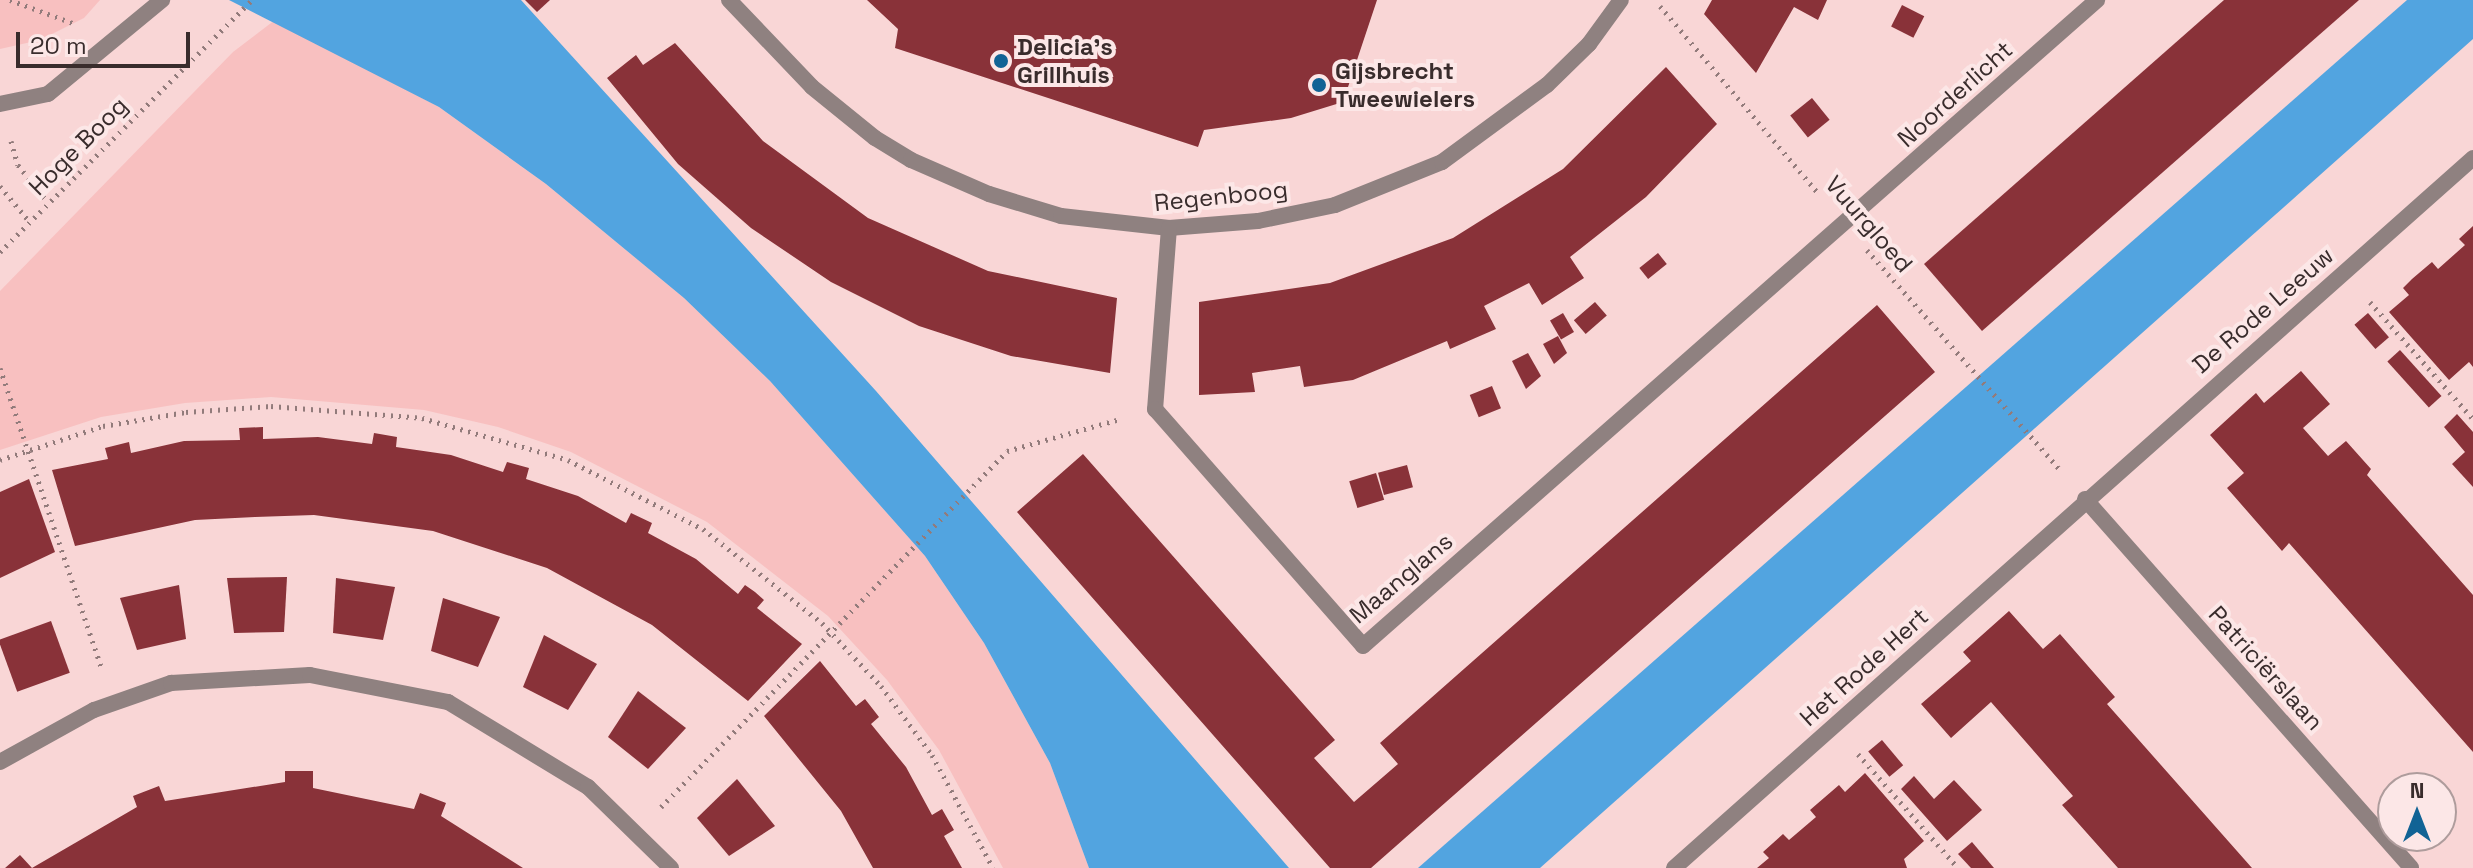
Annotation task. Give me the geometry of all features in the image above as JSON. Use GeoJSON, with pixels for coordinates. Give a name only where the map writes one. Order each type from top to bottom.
{"type":"FeatureCollection","features":[{"type":"Feature","properties":{"kind":"street"},"geometry":{"type":"LineString","coordinates":[[0,104],[48,94],[162,0]]}},
{"type":"Feature","properties":{"kind":"street","name":"Regenboog"},"geometry":{"type":"LineString","coordinates":[[729,0],[812,87],[911,160],[989,194],[1061,216],[1169,228],[1258,221],[1335,205],[1442,162],[1547,85],[1589,44],[1621,0]]}},
{"type":"Feature","properties":{"kind":"street","name":"Noorderlicht"},"geometry":{"type":"LineString","coordinates":[[1844,224],[2097,0]]}},
{"type":"Feature","properties":{"kind":"street","name":"De Rode Leeuw"},"geometry":{"type":"LineString","coordinates":[[2085,499],[2473,158]]}},
{"type":"Feature","properties":{"kind":"street","name":"Maanglans"},"geometry":{"type":"LineString","coordinates":[[1155,409],[1363,646],[1844,224]]}},
{"type":"Feature","properties":{"kind":"street"},"geometry":{"type":"LineString","coordinates":[[1155,409],[1169,228]]}},
{"type":"Feature","properties":{"kind":"street","name":"Het Rode Hert"},"geometry":{"type":"LineString","coordinates":[[1674,868],[2085,499]]}},
{"type":"Feature","properties":{"kind":"street","name":"Patriciërslaan"},"geometry":{"type":"LineString","coordinates":[[2085,499],[2411,868]]}},
{"type":"Feature","properties":{"kind":"street"},"geometry":{"type":"LineString","coordinates":[[0,762],[24,744],[113,703],[171,683],[310,675],[448,702],[588,787],[671,868]]}},
{"type":"Feature","properties":{"kind":"path"},"geometry":{"type":"LineString","coordinates":[[10,0],[117,39]]}},
{"type":"Feature","properties":{"kind":"path","name":"Hoge Boog"},"geometry":{"type":"LineString","coordinates":[[0,252],[252,0]]}},
{"type":"Feature","properties":{"kind":"path","name":"Vuurgloed"},"geometry":{"type":"LineString","coordinates":[[1654,0],[1844,224],[2059,469]]}},
{"type":"Feature","properties":{"kind":"path"},"geometry":{"type":"LineString","coordinates":[[0,186],[29,221]]}},
{"type":"Feature","properties":{"kind":"path"},"geometry":{"type":"LineString","coordinates":[[2343,272],[2473,419]]}},
{"type":"Feature","properties":{"kind":"path"},"geometry":{"type":"LineString","coordinates":[[0,368],[113,703]]}},
{"type":"Feature","properties":{"kind":"path"},"geometry":{"type":"LineString","coordinates":[[0,460],[103,426],[186,412],[271,406],[422,418],[568,460],[637,492],[764,573],[830,631],[881,686],[932,755],[993,868]]}},
{"type":"Feature","properties":{"kind":"path"},"geometry":{"type":"LineString","coordinates":[[637,832],[1007,451],[1155,409]]}},
{"type":"Feature","properties":{"kind":"path"},"geometry":{"type":"LineString","coordinates":[[1834,726],[1958,868]]}},
{"type":"Feature","properties":{"kind":"shaded area"},"geometry":{"type":"Polygon","coordinates":[[[0,0],[100,0],[84,18],[40,40],[0,49],[0,0]]]}},
{"type":"Feature","properties":{"kind":"shaded area"},"geometry":{"type":"Polygon","coordinates":[[[275,20],[439,107],[546,184],[684,298],[770,381],[925,556],[984,643],[1050,763],[1089,868],[1003,868],[939,750],[887,680],[828,616],[707,522],[571,452],[498,427],[424,410],[271,397],[185,403],[101,417],[0,450],[0,291],[233,52],[275,20]]]}},
{"type":"Feature","properties":{"kind":"water"},"geometry":{"type":"Polygon","coordinates":[[[229,0],[521,0],[876,391],[1289,868],[1089,868],[1050,763],[984,643],[925,556],[770,381],[684,298],[546,184],[439,107],[229,0]]]}},
{"type":"Feature","properties":{"kind":"water"},"geometry":{"type":"Polygon","coordinates":[[[2407,0],[2473,0],[2473,39],[1540,868],[1418,868],[2407,0]]]}},
{"type":"Feature","properties":{"kind":"building"},"geometry":{"type":"Polygon","coordinates":[[[525,0],[550,0],[537,12],[525,0]]]}},
{"type":"Feature","properties":{"kind":"building"},"geometry":{"type":"Polygon","coordinates":[[[867,0],[1377,0],[1343,102],[1291,118],[1204,130],[1198,147],[895,48],[898,29],[867,0]]]}},
{"type":"Feature","properties":{"kind":"building"},"geometry":{"type":"Polygon","coordinates":[[[1712,0],[1827,0],[1818,20],[1794,7],[1756,73],[1704,14],[1712,0]]]}},
{"type":"Feature","properties":{"kind":"building"},"geometry":{"type":"Polygon","coordinates":[[[2224,0],[2359,0],[1982,331],[1924,264],[2224,0]]]}},
{"type":"Feature","properties":{"kind":"building"},"geometry":{"type":"Polygon","coordinates":[[[1902,5],[1924,16],[1913,38],[1891,26],[1902,5]]]}},
{"type":"Feature","properties":{"kind":"building"},"geometry":{"type":"Polygon","coordinates":[[[675,43],[763,141],[868,218],[988,271],[1117,298],[1110,373],[1011,356],[919,326],[831,282],[751,228],[678,164],[607,78],[636,55],[643,65],[675,43]]]}},
{"type":"Feature","properties":{"kind":"building"},"geometry":{"type":"Polygon","coordinates":[[[1666,67],[1717,124],[1646,197],[1570,257],[1584,278],[1542,305],[1529,283],[1484,306],[1496,329],[1450,349],[1447,341],[1353,380],[1304,387],[1300,366],[1252,373],[1255,392],[1199,395],[1199,302],[1330,283],[1453,238],[1563,169],[1666,67]]]}},
{"type":"Feature","properties":{"kind":"building"},"geometry":{"type":"Polygon","coordinates":[[[1812,98],[1830,120],[1808,137],[1790,116],[1812,98]]]}},
{"type":"Feature","properties":{"kind":"building"},"geometry":{"type":"Polygon","coordinates":[[[2473,226],[2473,367],[2469,362],[2449,380],[2389,312],[2409,295],[2403,288],[2412,279],[2432,262],[2438,269],[2465,245],[2459,239],[2473,226]]]}},
{"type":"Feature","properties":{"kind":"building"},"geometry":{"type":"Polygon","coordinates":[[[1658,253],[1667,264],[1648,279],[1639,268],[1658,253]]]}},
{"type":"Feature","properties":{"kind":"building"},"geometry":{"type":"Polygon","coordinates":[[[1595,302],[1607,316],[1586,334],[1574,320],[1595,302]]]}},
{"type":"Feature","properties":{"kind":"building"},"geometry":{"type":"Polygon","coordinates":[[[1877,305],[1935,372],[1371,868],[1330,868],[1017,512],[1083,454],[1335,740],[1314,758],[1354,802],[1398,764],[1380,743],[1877,305]]]}},
{"type":"Feature","properties":{"kind":"building"},"geometry":{"type":"Polygon","coordinates":[[[1563,313],[1574,332],[1561,340],[1550,320],[1563,313]]]}},
{"type":"Feature","properties":{"kind":"building"},"geometry":{"type":"Polygon","coordinates":[[[2368,313],[2389,337],[2375,349],[2354,325],[2368,313]]]}},
{"type":"Feature","properties":{"kind":"building"},"geometry":{"type":"Polygon","coordinates":[[[1558,336],[1567,353],[1554,364],[1543,344],[1558,336]]]}},
{"type":"Feature","properties":{"kind":"building"},"geometry":{"type":"Polygon","coordinates":[[[2400,350],[2441,396],[2429,407],[2387,361],[2400,350]]]}},
{"type":"Feature","properties":{"kind":"building"},"geometry":{"type":"Polygon","coordinates":[[[1528,353],[1541,376],[1526,389],[1512,361],[1528,353]]]}},
{"type":"Feature","properties":{"kind":"building"},"geometry":{"type":"Polygon","coordinates":[[[2301,371],[2330,404],[2303,428],[2328,456],[2346,441],[2371,469],[2367,475],[2473,595],[2473,752],[2289,543],[2282,551],[2227,488],[2244,473],[2210,435],[2256,393],[2264,403],[2301,371]]]}},
{"type":"Feature","properties":{"kind":"building"},"geometry":{"type":"Polygon","coordinates":[[[1492,386],[1501,408],[1479,417],[1470,395],[1492,386]]]}},
{"type":"Feature","properties":{"kind":"building"},"geometry":{"type":"Polygon","coordinates":[[[2457,414],[2473,432],[2473,487],[2452,464],[2465,452],[2444,427],[2457,414]]]}},
{"type":"Feature","properties":{"kind":"building"},"geometry":{"type":"Polygon","coordinates":[[[263,427],[263,439],[318,437],[372,444],[374,433],[397,437],[396,447],[451,455],[503,472],[507,462],[529,468],[526,479],[578,496],[626,523],[631,513],[652,523],[648,533],[696,559],[738,594],[745,585],[755,592],[764,600],[757,608],[802,644],[748,701],[652,625],[547,568],[433,531],[314,515],[255,517],[195,520],[75,546],[52,470],[108,459],[105,448],[129,442],[131,453],[184,441],[240,440],[239,428],[263,427]]]}},
{"type":"Feature","properties":{"kind":"building"},"geometry":{"type":"Polygon","coordinates":[[[1407,465],[1413,487],[1384,495],[1378,473],[1407,465]]]}},
{"type":"Feature","properties":{"kind":"building"},"geometry":{"type":"Polygon","coordinates":[[[1376,473],[1384,500],[1357,508],[1349,481],[1376,473]]]}},
{"type":"Feature","properties":{"kind":"building"},"geometry":{"type":"Polygon","coordinates":[[[29,479],[55,552],[0,578],[0,492],[29,479]]]}},
{"type":"Feature","properties":{"kind":"building"},"geometry":{"type":"Polygon","coordinates":[[[287,577],[284,632],[234,633],[227,578],[287,577]]]}},
{"type":"Feature","properties":{"kind":"building"},"geometry":{"type":"Polygon","coordinates":[[[336,578],[395,587],[383,640],[333,633],[336,578]]]}},
{"type":"Feature","properties":{"kind":"building"},"geometry":{"type":"Polygon","coordinates":[[[179,585],[186,639],[137,650],[120,598],[179,585]]]}},
{"type":"Feature","properties":{"kind":"building"},"geometry":{"type":"Polygon","coordinates":[[[443,598],[500,617],[478,667],[431,651],[443,598]]]}},
{"type":"Feature","properties":{"kind":"building"},"geometry":{"type":"Polygon","coordinates":[[[2009,611],[2043,649],[2060,634],[2115,697],[2107,704],[2252,868],[2118,868],[2062,805],[2073,796],[1991,702],[1951,738],[1921,704],[1971,661],[1963,652],[2009,611]]]}},
{"type":"Feature","properties":{"kind":"building"},"geometry":{"type":"Polygon","coordinates":[[[51,621],[70,673],[17,692],[0,640],[51,621]]]}},
{"type":"Feature","properties":{"kind":"building"},"geometry":{"type":"Polygon","coordinates":[[[544,635],[597,664],[568,710],[523,687],[544,635]]]}},
{"type":"Feature","properties":{"kind":"building"},"geometry":{"type":"Polygon","coordinates":[[[820,661],[856,706],[865,699],[879,717],[871,724],[906,767],[932,815],[942,809],[954,830],[944,836],[962,868],[873,868],[841,811],[764,716],[820,661]]]}},
{"type":"Feature","properties":{"kind":"building"},"geometry":{"type":"Polygon","coordinates":[[[638,691],[686,728],[648,769],[608,737],[638,691]]]}},
{"type":"Feature","properties":{"kind":"building"},"geometry":{"type":"Polygon","coordinates":[[[1882,740],[1903,765],[1889,777],[1868,752],[1882,740]]]}},
{"type":"Feature","properties":{"kind":"building"},"geometry":{"type":"Polygon","coordinates":[[[285,771],[313,771],[313,788],[414,809],[420,793],[446,803],[441,816],[523,868],[32,868],[137,807],[133,796],[159,786],[165,801],[285,782],[285,771]]]}},
{"type":"Feature","properties":{"kind":"building"},"geometry":{"type":"Polygon","coordinates":[[[1865,773],[1924,841],[1904,859],[1907,868],[1757,868],[1769,858],[1763,852],[1783,834],[1789,840],[1816,817],[1810,810],[1839,785],[1845,792],[1865,773]]]}},
{"type":"Feature","properties":{"kind":"building"},"geometry":{"type":"Polygon","coordinates":[[[1914,776],[1934,799],[1954,780],[1982,810],[1947,841],[1901,789],[1914,776]]]}},
{"type":"Feature","properties":{"kind":"building"},"geometry":{"type":"Polygon","coordinates":[[[737,779],[775,826],[729,856],[697,818],[737,779]]]}},
{"type":"Feature","properties":{"kind":"building"},"geometry":{"type":"Polygon","coordinates":[[[1972,842],[1994,868],[1971,868],[1958,854],[1972,842]]]}},
{"type":"Feature","properties":{"kind":"building"},"geometry":{"type":"Polygon","coordinates":[[[20,855],[32,868],[5,868],[20,855]]]}},
{"type":"Feature","properties":{"kind":"place","name":"Delicia's Grillhuis"},"geometry":{"type":"Point","coordinates":[1001,61]}},
{"type":"Feature","properties":{"kind":"place","name":"Gijsbrecht Tweewielers"},"geometry":{"type":"Point","coordinates":[1319,85]}}]}
